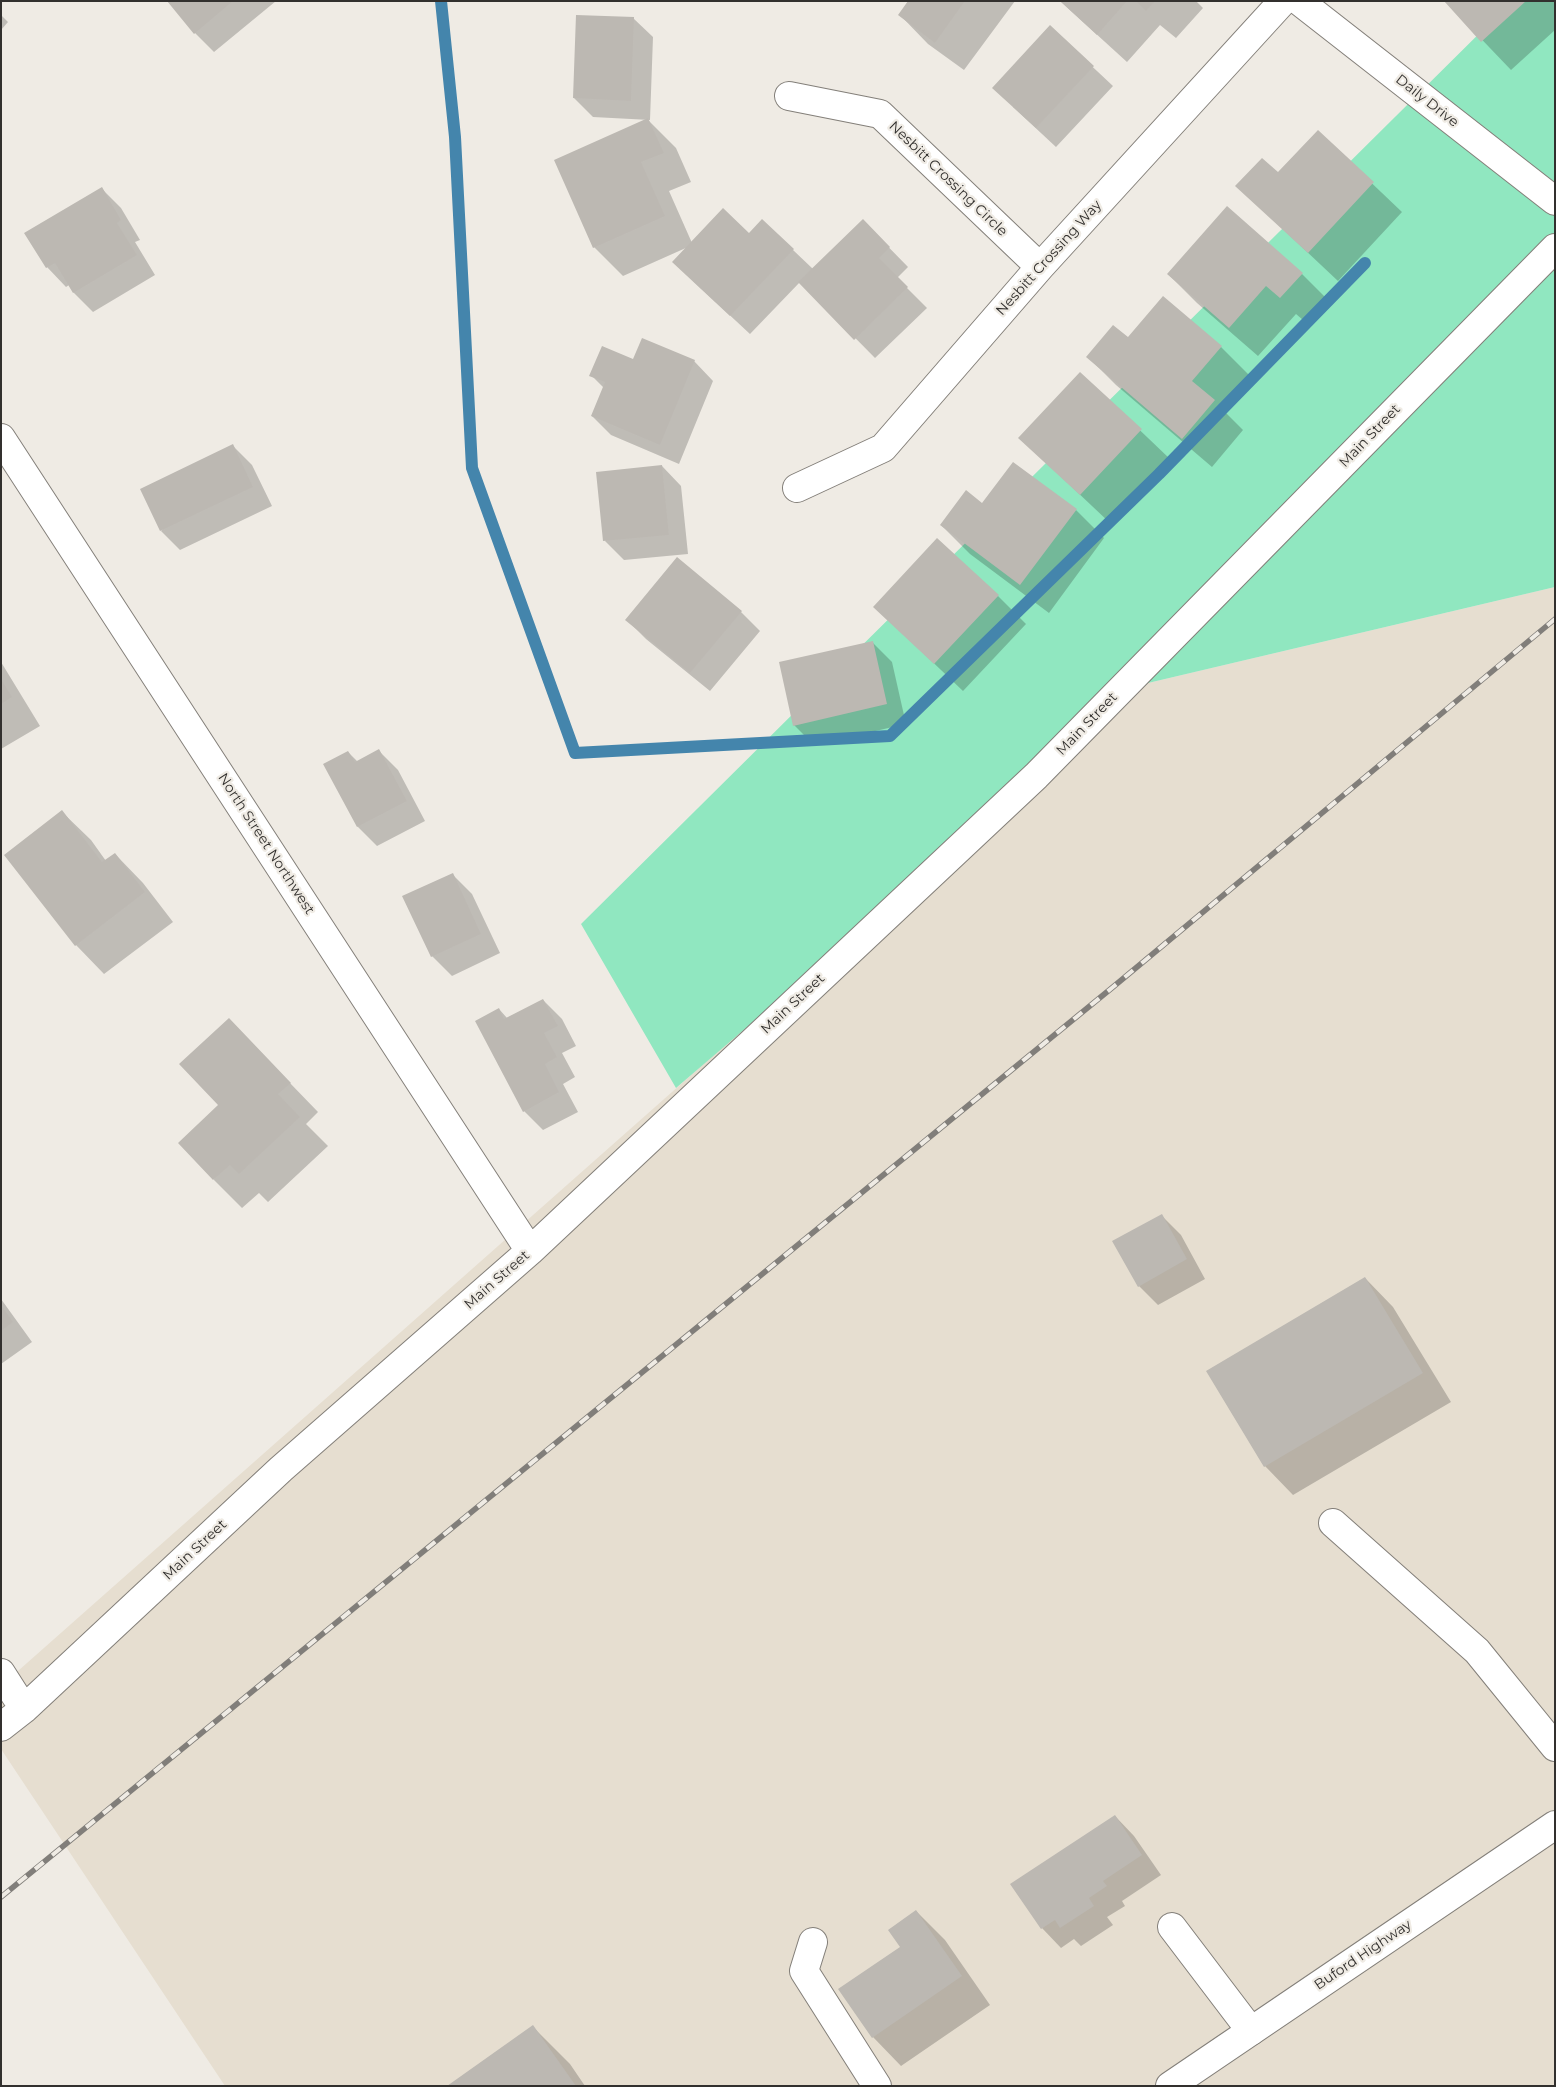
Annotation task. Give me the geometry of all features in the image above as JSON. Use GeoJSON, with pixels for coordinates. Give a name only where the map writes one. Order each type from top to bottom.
{"type":"FeatureCollection","features":[{"type":"Feature","properties":{"kind":"street","name":"Nesbitt Crossing Way"},"geometry":{"type":"LineString","coordinates":[[797,488],[883,448],[1040,267],[1283,1]]}},
{"type":"Feature","properties":{"kind":"street","name":"Daily Drive"},"geometry":{"type":"LineString","coordinates":[[1299,1],[1555,201]]}},
{"type":"Feature","properties":{"kind":"street","name":"Nesbitt Crossing Circle"},"geometry":{"type":"LineString","coordinates":[[789,96],[880,114],[1040,267]]}},
{"type":"Feature","properties":{"kind":"street","name":"Main Street"},"geometry":{"type":"LineString","coordinates":[[1,1728],[24,1709],[281,1469],[530,1250],[1036,776],[1555,248]]}},
{"type":"Feature","properties":{"kind":"street","name":"North Street Northwest"},"geometry":{"type":"LineString","coordinates":[[1,438],[530,1250]]}},
{"type":"Feature","properties":{"kind":"street"},"geometry":{"type":"LineString","coordinates":[[1333,1523],[1477,1651],[1555,1747]]}},
{"type":"Feature","properties":{"kind":"street"},"geometry":{"type":"LineString","coordinates":[[1,1673],[24,1709]]}},
{"type":"Feature","properties":{"kind":"street","name":"Buford Highway"},"geometry":{"type":"LineString","coordinates":[[1170,2086],[1555,1825]]}},
{"type":"Feature","properties":{"kind":"street"},"geometry":{"type":"LineString","coordinates":[[1172,1927],[1251,2031]]}},
{"type":"Feature","properties":{"kind":"street"},"geometry":{"type":"LineString","coordinates":[[813,1942],[804,1971],[877,2086]]}},
{"type":"Feature","properties":{"kind":"shaded area"},"geometry":{"type":"Polygon","coordinates":[[[1555,587],[1555,2086],[225,2086],[1,1749],[1,1686],[794,984],[958,851],[1148,683],[1555,587]]]}},
{"type":"Feature","properties":{"kind":"green space"},"geometry":{"type":"Polygon","coordinates":[[[1512,1],[1555,1],[1555,587],[1148,683],[676,1088],[581,924],[1512,1]]]}},
{"type":"Feature","properties":{"kind":"building"},"geometry":{"type":"Polygon","coordinates":[[[167,1],[233,1],[194,34],[167,1]]]}},
{"type":"Feature","properties":{"kind":"building"},"geometry":{"type":"Polygon","coordinates":[[[908,1],[965,1],[935,43],[898,15],[908,1]]]}},
{"type":"Feature","properties":{"kind":"building"},"geometry":{"type":"Polygon","coordinates":[[[1060,1],[1127,1],[1097,35],[1060,1]]]}},
{"type":"Feature","properties":{"kind":"building"},"geometry":{"type":"Polygon","coordinates":[[[1136,1],[1155,1],[1146,11],[1136,1]]]}},
{"type":"Feature","properties":{"kind":"building"},"geometry":{"type":"Polygon","coordinates":[[[1444,1],[1526,1],[1481,42],[1444,1]]]}},
{"type":"Feature","properties":{"kind":"building"},"geometry":{"type":"Polygon","coordinates":[[[576,15],[634,17],[631,101],[573,98],[576,15]]]}},
{"type":"Feature","properties":{"kind":"building"},"geometry":{"type":"Polygon","coordinates":[[[1050,25],[1094,66],[1036,128],[992,88],[1050,25]]]}},
{"type":"Feature","properties":{"kind":"building"},"geometry":{"type":"Polygon","coordinates":[[[648,118],[664,153],[641,162],[665,216],[593,248],[554,160],[648,118]]]}},
{"type":"Feature","properties":{"kind":"building"},"geometry":{"type":"Polygon","coordinates":[[[1318,130],[1374,182],[1308,253],[1235,186],[1262,158],[1278,172],[1318,130]]]}},
{"type":"Feature","properties":{"kind":"building"},"geometry":{"type":"Polygon","coordinates":[[[102,187],[121,220],[117,223],[137,255],[73,293],[55,263],[46,268],[24,233],[102,187]]]}},
{"type":"Feature","properties":{"kind":"building"},"geometry":{"type":"Polygon","coordinates":[[[1227,206],[1303,273],[1280,298],[1266,286],[1229,328],[1167,274],[1227,206]]]}},
{"type":"Feature","properties":{"kind":"building"},"geometry":{"type":"Polygon","coordinates":[[[723,208],[749,233],[762,219],[794,249],[730,316],[672,262],[723,208]]]}},
{"type":"Feature","properties":{"kind":"building"},"geometry":{"type":"Polygon","coordinates":[[[863,219],[890,247],[879,258],[908,287],[854,340],[798,282],[863,219]]]}},
{"type":"Feature","properties":{"kind":"building"},"geometry":{"type":"Polygon","coordinates":[[[1163,296],[1222,346],[1192,381],[1215,400],[1182,439],[1086,357],[1113,325],[1128,337],[1163,296]]]}},
{"type":"Feature","properties":{"kind":"building"},"geometry":{"type":"Polygon","coordinates":[[[642,338],[695,360],[660,445],[591,416],[605,382],[589,376],[602,346],[633,359],[642,338]]]}},
{"type":"Feature","properties":{"kind":"building"},"geometry":{"type":"Polygon","coordinates":[[[1080,372],[1142,429],[1080,495],[1018,438],[1080,372]]]}},
{"type":"Feature","properties":{"kind":"building"},"geometry":{"type":"Polygon","coordinates":[[[233,444],[253,487],[160,531],[140,489],[233,444]]]}},
{"type":"Feature","properties":{"kind":"building"},"geometry":{"type":"Polygon","coordinates":[[[1013,462],[1077,509],[1020,585],[940,525],[966,490],[982,503],[1013,462]]]}},
{"type":"Feature","properties":{"kind":"building"},"geometry":{"type":"Polygon","coordinates":[[[662,465],[669,535],[603,541],[596,472],[662,465]]]}},
{"type":"Feature","properties":{"kind":"building"},"geometry":{"type":"Polygon","coordinates":[[[937,538],[999,595],[934,664],[873,607],[937,538]]]}},
{"type":"Feature","properties":{"kind":"building"},"geometry":{"type":"Polygon","coordinates":[[[677,557],[742,611],[690,673],[625,620],[677,557]]]}},
{"type":"Feature","properties":{"kind":"building"},"geometry":{"type":"Polygon","coordinates":[[[873,641],[887,704],[793,726],[779,662],[873,641]]]}},
{"type":"Feature","properties":{"kind":"building"},"geometry":{"type":"Polygon","coordinates":[[[1,679],[12,697],[1,704],[1,679]]]}},
{"type":"Feature","properties":{"kind":"building"},"geometry":{"type":"Polygon","coordinates":[[[379,749],[407,801],[357,827],[323,764],[348,751],[355,762],[379,749]]]}},
{"type":"Feature","properties":{"kind":"building"},"geometry":{"type":"Polygon","coordinates":[[[62,810],[102,862],[115,853],[145,892],[75,946],[4,855],[62,810]]]}},
{"type":"Feature","properties":{"kind":"building"},"geometry":{"type":"Polygon","coordinates":[[[453,873],[481,934],[431,957],[402,896],[453,873]]]}},
{"type":"Feature","properties":{"kind":"building"},"geometry":{"type":"Polygon","coordinates":[[[543,999],[558,1026],[544,1033],[557,1057],[545,1064],[559,1092],[523,1112],[475,1021],[499,1008],[504,1019],[543,999]]]}},
{"type":"Feature","properties":{"kind":"building"},"geometry":{"type":"Polygon","coordinates":[[[229,1018],[291,1083],[278,1094],[300,1117],[239,1174],[230,1165],[213,1180],[178,1143],[218,1105],[179,1064],[229,1018]]]}},
{"type":"Feature","properties":{"kind":"building"},"geometry":{"type":"Polygon","coordinates":[[[1162,1214],[1187,1259],[1138,1287],[1112,1241],[1162,1214]]]}},
{"type":"Feature","properties":{"kind":"building"},"geometry":{"type":"Polygon","coordinates":[[[1365,1277],[1423,1373],[1264,1467],[1206,1371],[1365,1277]]]}},
{"type":"Feature","properties":{"kind":"building"},"geometry":{"type":"Polygon","coordinates":[[[1,1305],[13,1322],[1,1331],[1,1305]]]}},
{"type":"Feature","properties":{"kind":"building"},"geometry":{"type":"Polygon","coordinates":[[[1115,1815],[1142,1855],[1103,1881],[1107,1886],[1089,1898],[1094,1906],[1060,1928],[1055,1920],[1041,1929],[1010,1884],[1115,1815]]]}},
{"type":"Feature","properties":{"kind":"building"},"geometry":{"type":"Polygon","coordinates":[[[916,1910],[962,1976],[872,2038],[838,1989],[900,1947],[888,1930],[916,1910]]]}},
{"type":"Feature","properties":{"kind":"building"},"geometry":{"type":"Polygon","coordinates":[[[533,2025],[576,2086],[447,2086],[533,2025]]]}},
{"type":"Feature","properties":{"kind":"waterway"},"geometry":{"type":"LineString","coordinates":[[441,1],[455,137],[472,468],[575,753],[890,736],[1159,474],[1365,263]]}},
{"type":"Feature","properties":{"kind":"railway"},"geometry":{"type":"LineString","coordinates":[[1,1897],[1113,987],[1555,619]]}}]}
